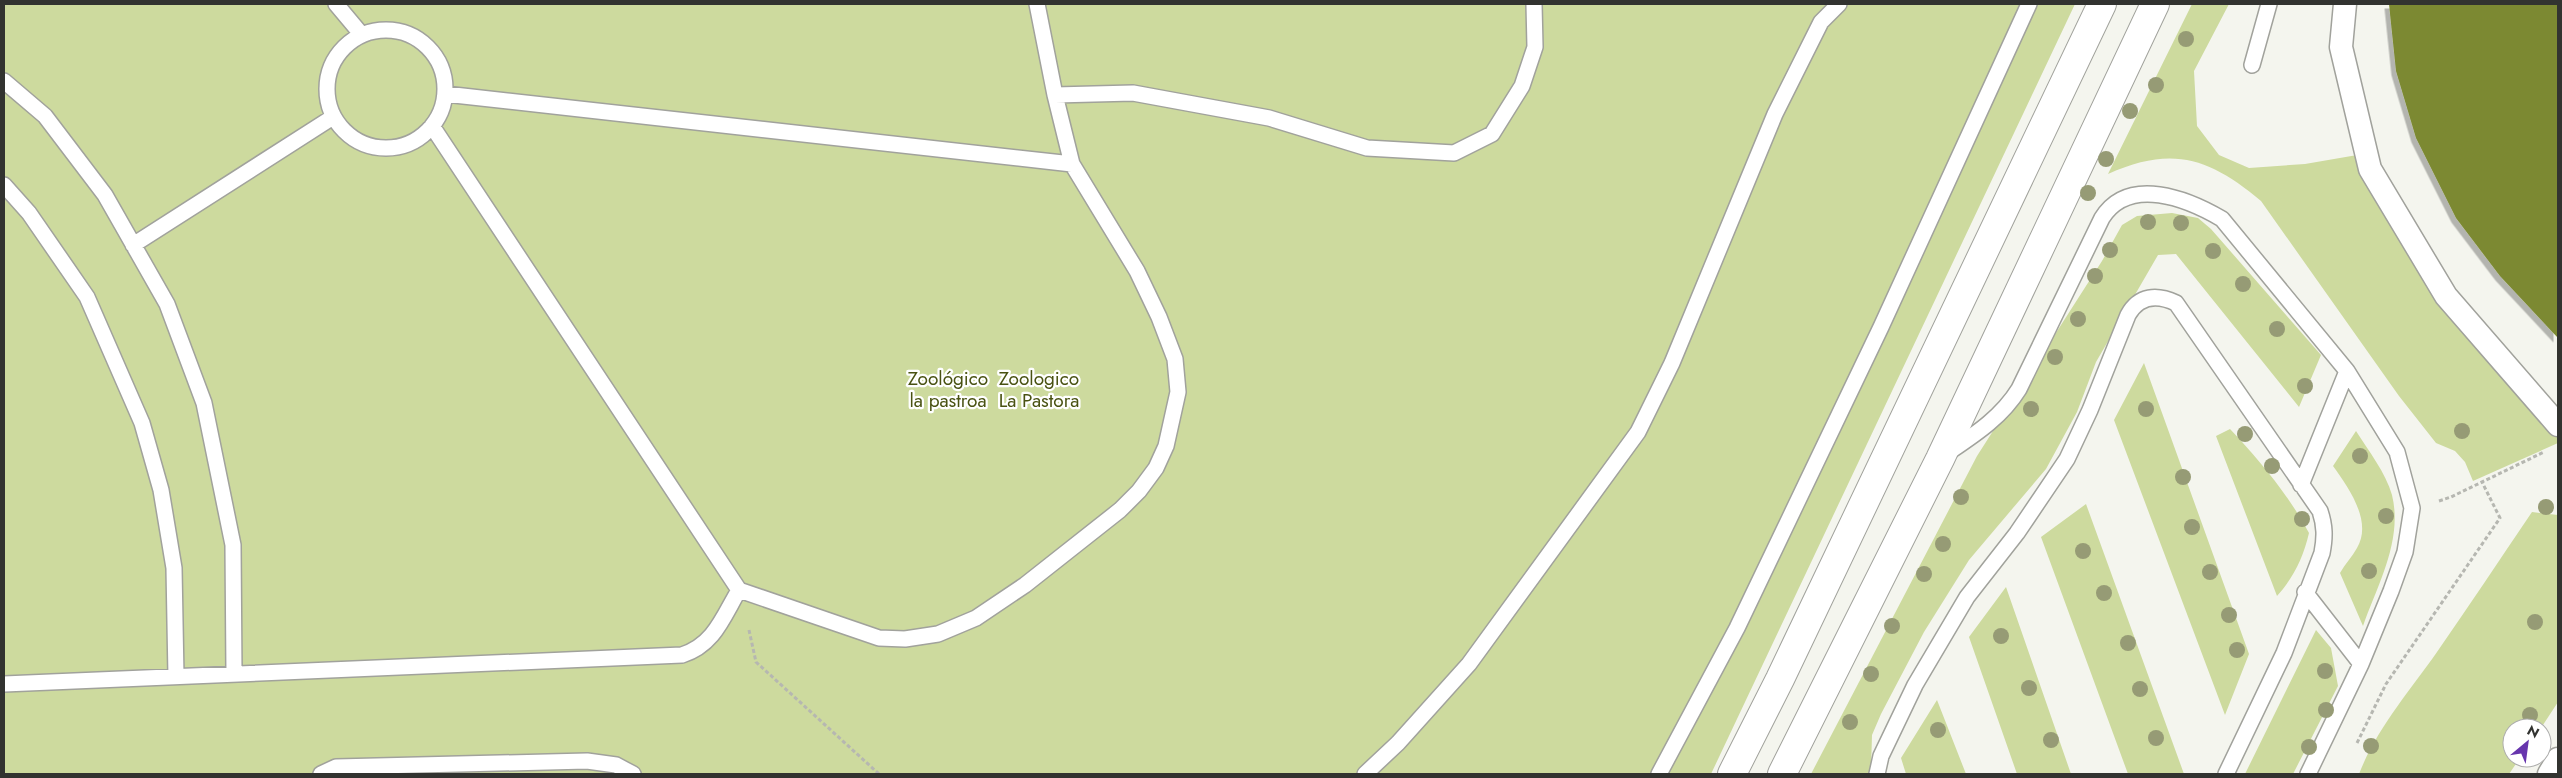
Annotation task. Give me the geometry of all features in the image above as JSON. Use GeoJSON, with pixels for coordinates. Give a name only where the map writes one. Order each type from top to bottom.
{"type":"FeatureCollection","features":[{"type":"Feature","properties":{"kind":"street"},"geometry":{"type":"LineString","coordinates":[[1732,774],[1814,608],[2102,4]]}},
{"type":"Feature","properties":{"kind":"street"},"geometry":{"type":"LineString","coordinates":[[1782,774],[1940,459],[2155,4]]}},
{"type":"Feature","properties":{"kind":"street"},"geometry":{"type":"LineString","coordinates":[[2345,4],[2340,47],[2370,169],[2446,296],[2558,425]]}},
{"type":"Feature","properties":{"kind":"street"},"geometry":{"type":"LineString","coordinates":[[2549,774],[2558,759]]}},
{"type":"Feature","properties":{"kind":"lane"},"geometry":{"type":"LineString","coordinates":[[336,4],[362,35]]}},
{"type":"Feature","properties":{"kind":"lane"},"geometry":{"type":"LineString","coordinates":[[432,126],[739,590],[879,638],[905,639],[938,634],[976,618],[1025,585],[1120,510],[1139,491],[1156,468],[1166,446],[1178,392],[1176,359],[1159,317],[1137,271],[1072,164],[1055,95],[1037,4]]}},
{"type":"Feature","properties":{"kind":"lane"},"geometry":{"type":"LineString","coordinates":[[1055,95],[1133,93],[1269,118],[1367,148],[1454,153],[1492,134],[1522,86],[1535,47],[1534,4]]}},
{"type":"Feature","properties":{"kind":"lane"},"geometry":{"type":"LineString","coordinates":[[1365,774],[1398,743],[1469,664],[1638,432],[1672,363],[1775,114],[1821,22],[1840,4]]}},
{"type":"Feature","properties":{"kind":"lane"},"geometry":{"type":"LineString","coordinates":[[1659,774],[1737,628],[1881,327],[2029,4]]}},
{"type":"Feature","properties":{"kind":"lane"},"geometry":{"type":"LineString","coordinates":[[2252,65],[2269,4]]}},
{"type":"Feature","properties":{"kind":"lane"},"geometry":{"type":"LineString","coordinates":[[386,30],[410,35],[429,50],[442,70],[445,94],[441,111],[432,126],[409,144],[380,148],[353,139],[333,117],[326,94],[330,70],[342,49],[362,35],[386,30]]}},
{"type":"Feature","properties":{"kind":"lane"},"geometry":{"type":"LineString","coordinates":[[4,81],[45,116],[105,195],[167,304],[204,403],[233,545],[234,674]]}},
{"type":"Feature","properties":{"kind":"lane"},"geometry":{"type":"LineString","coordinates":[[445,94],[1072,164]]}},
{"type":"Feature","properties":{"kind":"lane"},"geometry":{"type":"LineString","coordinates":[[133,245],[333,117]]}},
{"type":"Feature","properties":{"kind":"lane"},"geometry":{"type":"LineString","coordinates":[[4,185],[29,213],[87,297],[142,423],[162,490],[174,568],[176,677]]}},
{"type":"Feature","properties":{"kind":"lane"},"geometry":{"type":"LineString","coordinates":[[1940,459],[1996,418],[2010,404],[2102,218],[2115,202],[2134,195],[2168,195],[2196,204],[2222,219],[2347,371],[2397,452],[2412,508],[2405,552],[2361,664],[2308,774]]}},
{"type":"Feature","properties":{"kind":"lane"},"geometry":{"type":"LineString","coordinates":[[1878,774],[1881,756],[1915,685],[1967,597],[2017,533],[2067,459],[2090,410],[2128,315],[2142,300],[2149,297],[2162,297],[2176,303],[2320,511],[2325,537],[2322,553],[2305,592],[2284,653],[2226,774]]}},
{"type":"Feature","properties":{"kind":"lane"},"geometry":{"type":"LineString","coordinates":[[2301,484],[2347,371]]}},
{"type":"Feature","properties":{"kind":"lane"},"geometry":{"type":"LineString","coordinates":[[4,684],[682,655],[697,651],[708,641],[739,590]]}},
{"type":"Feature","properties":{"kind":"lane"},"geometry":{"type":"LineString","coordinates":[[2305,592],[2361,664]]}},
{"type":"Feature","properties":{"kind":"lane"},"geometry":{"type":"LineString","coordinates":[[321,774],[336,767],[587,761],[616,765],[633,774]]}},
{"type":"Feature","properties":{"kind":"path"},"geometry":{"type":"LineString","coordinates":[[2412,508],[2451,498],[2550,450]]}},
{"type":"Feature","properties":{"kind":"path"},"geometry":{"type":"LineString","coordinates":[[2353,750],[2386,684],[2500,518],[2482,482]]}},
{"type":"Feature","properties":{"kind":"path"},"geometry":{"type":"LineString","coordinates":[[739,590],[756,662],[879,774]]}},
{"type":"Feature","properties":{"kind":"green space","name":"Zoologico La Pastora"},"geometry":{"type":"Polygon","coordinates":[[[4,4],[2075,4],[1711,774],[4,774],[4,4]]]}},
{"type":"Feature","properties":{"kind":"green space"},"geometry":{"type":"Polygon","coordinates":[[[2192,4],[2229,4],[2194,71],[2197,126],[2219,155],[2249,168],[2305,164],[2363,154],[2431,280],[2558,432],[2558,443],[2473,481],[2465,462],[2455,451],[2436,443],[2399,396],[2261,201],[2225,175],[2189,160],[2171,158],[2152,160],[2131,165],[2108,174],[2192,4]]]}},
{"type":"Feature","properties":{"kind":"green space"},"geometry":{"type":"Polygon","coordinates":[[[2172,213],[2198,218],[2211,229],[2321,355],[2299,407],[2176,254],[2158,255],[2096,362],[2077,412],[2046,469],[1969,560],[1924,632],[1872,735],[1871,769],[1873,774],[1811,774],[1977,456],[2102,261],[2122,225],[2137,216],[2172,213]]]}},
{"type":"Feature","properties":{"kind":"green space"},"geometry":{"type":"Polygon","coordinates":[[[2144,363],[2249,654],[2225,715],[2114,420],[2144,363]]]}},
{"type":"Feature","properties":{"kind":"green space"},"geometry":{"type":"Polygon","coordinates":[[[2230,429],[2273,478],[2309,533],[2297,567],[2277,596],[2216,436],[2230,429]]]}},
{"type":"Feature","properties":{"kind":"green space"},"geometry":{"type":"Polygon","coordinates":[[[2356,431],[2386,478],[2395,512],[2392,545],[2382,578],[2363,626],[2340,573],[2357,548],[2361,538],[2360,516],[2357,505],[2333,466],[2356,431]]]}},
{"type":"Feature","properties":{"kind":"green space"},"geometry":{"type":"Polygon","coordinates":[[[2086,504],[2184,774],[2128,774],[2041,537],[2086,504]]]}},
{"type":"Feature","properties":{"kind":"green space"},"geometry":{"type":"Polygon","coordinates":[[[2532,512],[2558,515],[2558,702],[2548,718],[2502,718],[2502,768],[2513,768],[2509,774],[2359,774],[2366,757],[2384,726],[2532,512]]]}},
{"type":"Feature","properties":{"kind":"green space"},"geometry":{"type":"Polygon","coordinates":[[[2006,587],[2071,774],[2017,774],[1969,637],[2006,587]]]}},
{"type":"Feature","properties":{"kind":"green space"},"geometry":{"type":"Polygon","coordinates":[[[2316,630],[2331,648],[2338,686],[2293,774],[2245,774],[2316,630]]]}},
{"type":"Feature","properties":{"kind":"green space"},"geometry":{"type":"Polygon","coordinates":[[[1937,700],[1966,774],[1906,774],[1901,758],[1937,700]]]}},
{"type":"Feature","properties":{"kind":"building"},"geometry":{"type":"Polygon","coordinates":[[[2389,4],[2558,4],[2558,338],[2500,276],[2456,218],[2416,138],[2396,71],[2389,4]]]}},
{"type":"Feature","properties":{"kind":"park label","name":"Zoológico la pastroa"},"geometry":{"type":"Point","coordinates":[948,389]}}]}
